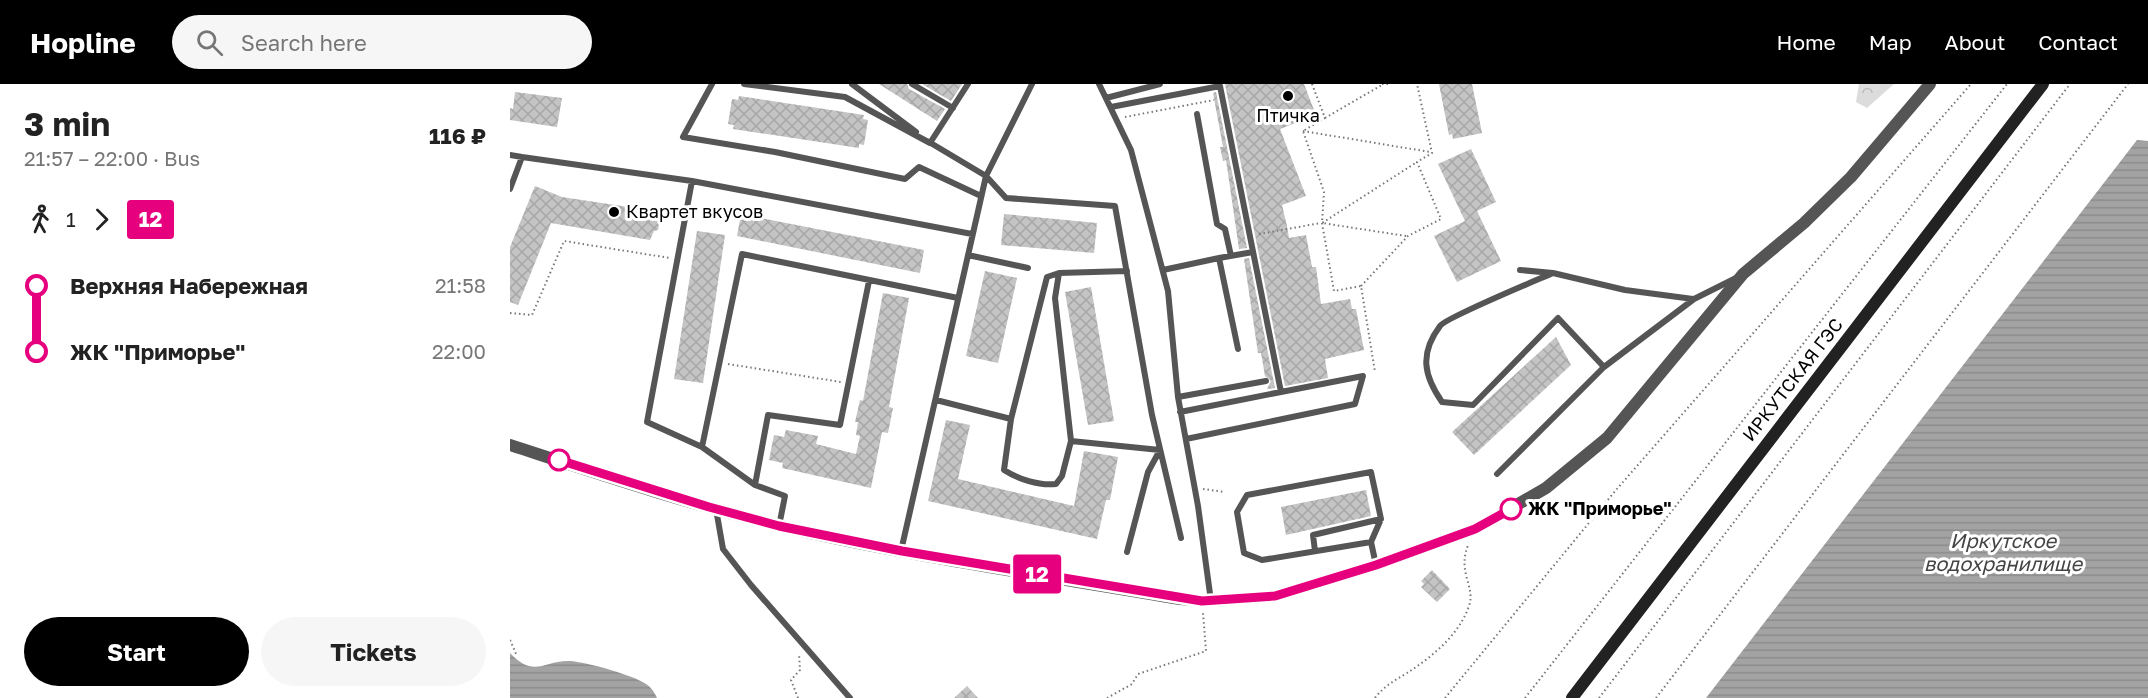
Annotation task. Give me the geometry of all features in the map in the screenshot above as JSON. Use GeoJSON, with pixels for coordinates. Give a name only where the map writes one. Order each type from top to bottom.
{"type":"FeatureCollection","features":[{"type":"Feature","properties":{"kind":"main road","name":"ИРКУТСКАЯ ГЭС"},"geometry":{"type":"LineString","coordinates":[[1572,698],[2043,84]]}},
{"type":"Feature","properties":{"kind":"street"},"geometry":{"type":"LineString","coordinates":[[510,445],[716,509],[779,526],[902,551],[1207,601],[1275,596],[1376,565],[1475,529],[1546,488],[1607,438],[1743,274],[1804,223],[1851,177],[1930,84]]}},
{"type":"Feature","properties":{"kind":"lane"},"geometry":{"type":"LineString","coordinates":[[712,84],[683,137],[775,152],[905,179],[919,167],[981,196]]}},
{"type":"Feature","properties":{"kind":"lane"},"geometry":{"type":"LineString","coordinates":[[744,84],[845,97],[986,176],[1006,198],[1115,206],[1160,450],[1181,538]]}},
{"type":"Feature","properties":{"kind":"lane"},"geometry":{"type":"LineString","coordinates":[[852,84],[930,143]]}},
{"type":"Feature","properties":{"kind":"lane"},"geometry":{"type":"LineString","coordinates":[[912,84],[952,108]]}},
{"type":"Feature","properties":{"kind":"lane"},"geometry":{"type":"LineString","coordinates":[[930,143],[968,84]]}},
{"type":"Feature","properties":{"kind":"lane"},"geometry":{"type":"LineString","coordinates":[[902,551],[986,176],[1032,84]]}},
{"type":"Feature","properties":{"kind":"lane"},"geometry":{"type":"LineString","coordinates":[[1099,84],[1131,150],[1168,291],[1178,397],[1194,488],[1207,601]]}},
{"type":"Feature","properties":{"kind":"lane"},"geometry":{"type":"LineString","coordinates":[[1106,98],[1160,84]]}},
{"type":"Feature","properties":{"kind":"lane"},"geometry":{"type":"LineString","coordinates":[[1111,107],[1220,85],[1281,392]]}},
{"type":"Feature","properties":{"kind":"lane"},"geometry":{"type":"LineString","coordinates":[[1197,114],[1217,224],[1226,229],[1231,256]]}},
{"type":"Feature","properties":{"kind":"lane"},"geometry":{"type":"LineString","coordinates":[[510,155],[692,181],[972,234]]}},
{"type":"Feature","properties":{"kind":"lane"},"geometry":{"type":"LineString","coordinates":[[510,189],[522,157]]}},
{"type":"Feature","properties":{"kind":"lane"},"geometry":{"type":"LineString","coordinates":[[692,181],[647,422],[702,447],[755,485],[785,496],[779,526]]}},
{"type":"Feature","properties":{"kind":"lane"},"geometry":{"type":"LineString","coordinates":[[1163,270],[1253,252]]}},
{"type":"Feature","properties":{"kind":"lane"},"geometry":{"type":"LineString","coordinates":[[702,447],[742,254],[958,298]]}},
{"type":"Feature","properties":{"kind":"lane"},"geometry":{"type":"LineString","coordinates":[[968,255],[1028,268]]}},
{"type":"Feature","properties":{"kind":"lane"},"geometry":{"type":"LineString","coordinates":[[1219,258],[1238,349]]}},
{"type":"Feature","properties":{"kind":"lane"},"geometry":{"type":"LineString","coordinates":[[1520,270],[1553,273],[1625,290],[1694,299]]}},
{"type":"Feature","properties":{"kind":"lane"},"geometry":{"type":"LineString","coordinates":[[1059,273],[1055,298],[1071,441],[1062,476],[1056,484],[1047,485],[1013,476],[1004,470],[1011,419],[1047,277],[1059,273],[1127,271]]}},
{"type":"Feature","properties":{"kind":"lane"},"geometry":{"type":"LineString","coordinates":[[1553,273],[1440,324],[1425,357],[1429,382],[1442,402],[1473,405],[1558,318],[1604,367]]}},
{"type":"Feature","properties":{"kind":"lane"},"geometry":{"type":"LineString","coordinates":[[1497,474],[1604,367],[1694,299],[1743,274]]}},
{"type":"Feature","properties":{"kind":"lane"},"geometry":{"type":"LineString","coordinates":[[755,485],[768,415],[840,425],[869,281]]}},
{"type":"Feature","properties":{"kind":"lane"},"geometry":{"type":"LineString","coordinates":[[1180,412],[1362,376],[1355,404],[1186,439]]}},
{"type":"Feature","properties":{"kind":"lane"},"geometry":{"type":"LineString","coordinates":[[1178,397],[1266,381]]}},
{"type":"Feature","properties":{"kind":"lane"},"geometry":{"type":"LineString","coordinates":[[936,400],[1011,419]]}},
{"type":"Feature","properties":{"kind":"lane"},"geometry":{"type":"LineString","coordinates":[[1071,441],[1160,450]]}},
{"type":"Feature","properties":{"kind":"lane"},"geometry":{"type":"LineString","coordinates":[[1127,552],[1148,472],[1160,450]]}},
{"type":"Feature","properties":{"kind":"lane"},"geometry":{"type":"LineString","coordinates":[[1371,542],[1262,560],[1244,553],[1237,512],[1247,495],[1371,472],[1381,519],[1371,542],[1376,565]]}},
{"type":"Feature","properties":{"kind":"lane"},"geometry":{"type":"LineString","coordinates":[[716,509],[723,549],[751,585],[850,698]]}},
{"type":"Feature","properties":{"kind":"lane"},"geometry":{"type":"LineString","coordinates":[[1315,551],[1313,535],[1381,519]]}},
{"type":"Feature","properties":{"kind":"path"},"geometry":{"type":"LineString","coordinates":[[1312,84],[1325,118]]}},
{"type":"Feature","properties":{"kind":"path"},"geometry":{"type":"LineString","coordinates":[[1303,131],[1382,85],[1390,84]]}},
{"type":"Feature","properties":{"kind":"path"},"geometry":{"type":"LineString","coordinates":[[1418,84],[1432,153]]}},
{"type":"Feature","properties":{"kind":"path"},"geometry":{"type":"LineString","coordinates":[[1445,698],[1616,490],[1971,84]]}},
{"type":"Feature","properties":{"kind":"path"},"geometry":{"type":"LineString","coordinates":[[1525,698],[2007,84]]}},
{"type":"Feature","properties":{"kind":"path"},"geometry":{"type":"LineString","coordinates":[[1599,698],[2070,84]]}},
{"type":"Feature","properties":{"kind":"path"},"geometry":{"type":"LineString","coordinates":[[1656,698],[2128,84]]}},
{"type":"Feature","properties":{"kind":"path"},"geometry":{"type":"LineString","coordinates":[[1116,119],[1214,99]]}},
{"type":"Feature","properties":{"kind":"path"},"geometry":{"type":"LineString","coordinates":[[1303,131],[1432,153]]}},
{"type":"Feature","properties":{"kind":"path"},"geometry":{"type":"LineString","coordinates":[[1303,131],[1324,192],[1322,223],[1335,291],[1360,286],[1408,236],[1441,219],[1416,162]]}},
{"type":"Feature","properties":{"kind":"path"},"geometry":{"type":"LineString","coordinates":[[1322,223],[1432,153]]}},
{"type":"Feature","properties":{"kind":"path"},"geometry":{"type":"LineString","coordinates":[[1250,236],[1322,223],[1408,236]]}},
{"type":"Feature","properties":{"kind":"path"},"geometry":{"type":"LineString","coordinates":[[510,313],[532,315],[564,241],[679,259]]}},
{"type":"Feature","properties":{"kind":"path"},"geometry":{"type":"LineString","coordinates":[[1360,286],[1375,372]]}},
{"type":"Feature","properties":{"kind":"path"},"geometry":{"type":"LineString","coordinates":[[719,362],[849,384]]}},
{"type":"Feature","properties":{"kind":"path"},"geometry":{"type":"LineString","coordinates":[[1194,488],[1224,492]]}},
{"type":"Feature","properties":{"kind":"path"},"geometry":{"type":"LineString","coordinates":[[1375,698],[1385,685],[1408,672],[1448,643],[1469,606],[1470,592],[1463,572],[1466,552],[1475,529]]}},
{"type":"Feature","properties":{"kind":"path"},"geometry":{"type":"LineString","coordinates":[[1107,698],[1132,684],[1138,674],[1206,651],[1207,601]]}},
{"type":"Feature","properties":{"kind":"path"},"geometry":{"type":"LineString","coordinates":[[510,640],[517,656]]}},
{"type":"Feature","properties":{"kind":"green space"},"geometry":{"type":"Polygon","coordinates":[[[1859,84],[1894,84],[1867,108],[1856,102],[1859,84]]]}},
{"type":"Feature","properties":{"kind":"water","name":"Иркутское водохранилище"},"geometry":{"type":"Polygon","coordinates":[[[2137,140],[2148,141],[2148,698],[1706,698],[2137,140]]]}},
{"type":"Feature","properties":{"kind":"water"},"geometry":{"type":"Polygon","coordinates":[[[510,653],[519,661],[533,667],[570,661],[609,670],[646,684],[657,698],[510,698],[510,653]]]}},
{"type":"Feature","properties":{"kind":"building"},"geometry":{"type":"Polygon","coordinates":[[[879,84],[907,84],[909,89],[945,109],[937,121],[879,84]]]}},
{"type":"Feature","properties":{"kind":"building"},"geometry":{"type":"Polygon","coordinates":[[[922,84],[962,84],[951,101],[922,84]]]}},
{"type":"Feature","properties":{"kind":"building"},"geometry":{"type":"Polygon","coordinates":[[[1225,84],[1304,84],[1316,115],[1280,129],[1306,196],[1282,205],[1289,238],[1306,235],[1312,267],[1316,267],[1321,304],[1350,299],[1352,309],[1356,309],[1364,350],[1325,359],[1328,378],[1285,386],[1225,84]]]}},
{"type":"Feature","properties":{"kind":"building"},"geometry":{"type":"Polygon","coordinates":[[[1439,84],[1472,84],[1482,133],[1453,139],[1452,134],[1449,135],[1439,84]]]}},
{"type":"Feature","properties":{"kind":"building"},"geometry":{"type":"Polygon","coordinates":[[[515,92],[562,98],[557,127],[510,120],[510,108],[513,109],[515,92]]]}},
{"type":"Feature","properties":{"kind":"building"},"geometry":{"type":"Polygon","coordinates":[[[1216,92],[1247,248],[1239,249],[1226,160],[1223,161],[1220,147],[1223,147],[1213,93],[1216,92]]]}},
{"type":"Feature","properties":{"kind":"building"},"geometry":{"type":"Polygon","coordinates":[[[739,96],[864,115],[863,119],[868,120],[864,145],[859,144],[859,148],[733,129],[734,125],[728,124],[732,99],[738,100],[739,96]]]}},
{"type":"Feature","properties":{"kind":"building"},"geometry":{"type":"Polygon","coordinates":[[[1471,149],[1496,202],[1477,211],[1501,261],[1457,282],[1434,236],[1465,221],[1438,164],[1471,149]]]}},
{"type":"Feature","properties":{"kind":"building"},"geometry":{"type":"Polygon","coordinates":[[[535,186],[562,197],[655,211],[661,214],[658,230],[654,231],[650,240],[551,223],[518,305],[510,302],[510,247],[535,186]]]}},
{"type":"Feature","properties":{"kind":"building"},"geometry":{"type":"Polygon","coordinates":[[[741,214],[924,250],[920,273],[737,236],[741,214]]]}},
{"type":"Feature","properties":{"kind":"building"},"geometry":{"type":"Polygon","coordinates":[[[1004,214],[1097,223],[1094,253],[1001,245],[1004,214]]]}},
{"type":"Feature","properties":{"kind":"building"},"geometry":{"type":"Polygon","coordinates":[[[697,231],[725,235],[703,383],[674,379],[697,231]]]}},
{"type":"Feature","properties":{"kind":"building"},"geometry":{"type":"Polygon","coordinates":[[[1249,258],[1275,388],[1267,389],[1271,381],[1265,376],[1261,353],[1258,353],[1244,259],[1249,258]]]}},
{"type":"Feature","properties":{"kind":"building"},"geometry":{"type":"Polygon","coordinates":[[[985,271],[1017,278],[998,363],[966,356],[985,271]]]}},
{"type":"Feature","properties":{"kind":"building"},"geometry":{"type":"Polygon","coordinates":[[[1091,287],[1114,421],[1088,425],[1065,292],[1091,287]]]}},
{"type":"Feature","properties":{"kind":"building"},"geometry":{"type":"Polygon","coordinates":[[[883,293],[909,298],[889,407],[893,408],[888,433],[882,432],[871,488],[782,468],[783,463],[769,460],[774,435],[784,437],[786,430],[818,436],[816,444],[856,454],[860,436],[856,435],[858,422],[855,422],[860,400],[863,401],[883,293]]]}},
{"type":"Feature","properties":{"kind":"building"},"geometry":{"type":"Polygon","coordinates":[[[1556,337],[1571,365],[1474,455],[1452,432],[1556,337]]]}},
{"type":"Feature","properties":{"kind":"building"},"geometry":{"type":"Polygon","coordinates":[[[946,420],[970,425],[958,479],[1074,506],[1084,451],[1118,457],[1110,500],[1106,500],[1097,539],[928,501],[946,420]]]}},
{"type":"Feature","properties":{"kind":"building"},"geometry":{"type":"Polygon","coordinates":[[[1366,490],[1371,516],[1286,535],[1281,507],[1366,490]]]}},
{"type":"Feature","properties":{"kind":"building"},"geometry":{"type":"Polygon","coordinates":[[[1432,570],[1450,589],[1437,602],[1421,587],[1424,584],[1421,581],[1432,570]]]}},
{"type":"Feature","properties":{"kind":"building"},"geometry":{"type":"Polygon","coordinates":[[[967,686],[978,698],[954,698],[967,686]]]}},
{"type":"Feature","properties":{"kind":"bus line","name":"12"},"geometry":{"type":"LineString","coordinates":[[559,460],[709,507],[779,526],[902,551],[1202,601],[1275,596],[1376,565],[1475,529],[1511,509]]}},
{"type":"Feature","properties":{"kind":"place","name":"Птичка"},"geometry":{"type":"Point","coordinates":[1288,96]}},
{"type":"Feature","properties":{"kind":"place","name":"Квартет вкусов"},"geometry":{"type":"Point","coordinates":[614,212]}},
{"type":"Feature","properties":{"kind":"place","name":"ЖК \"Приморье\""},"geometry":{"type":"Point","coordinates":[1511,509]}}]}
